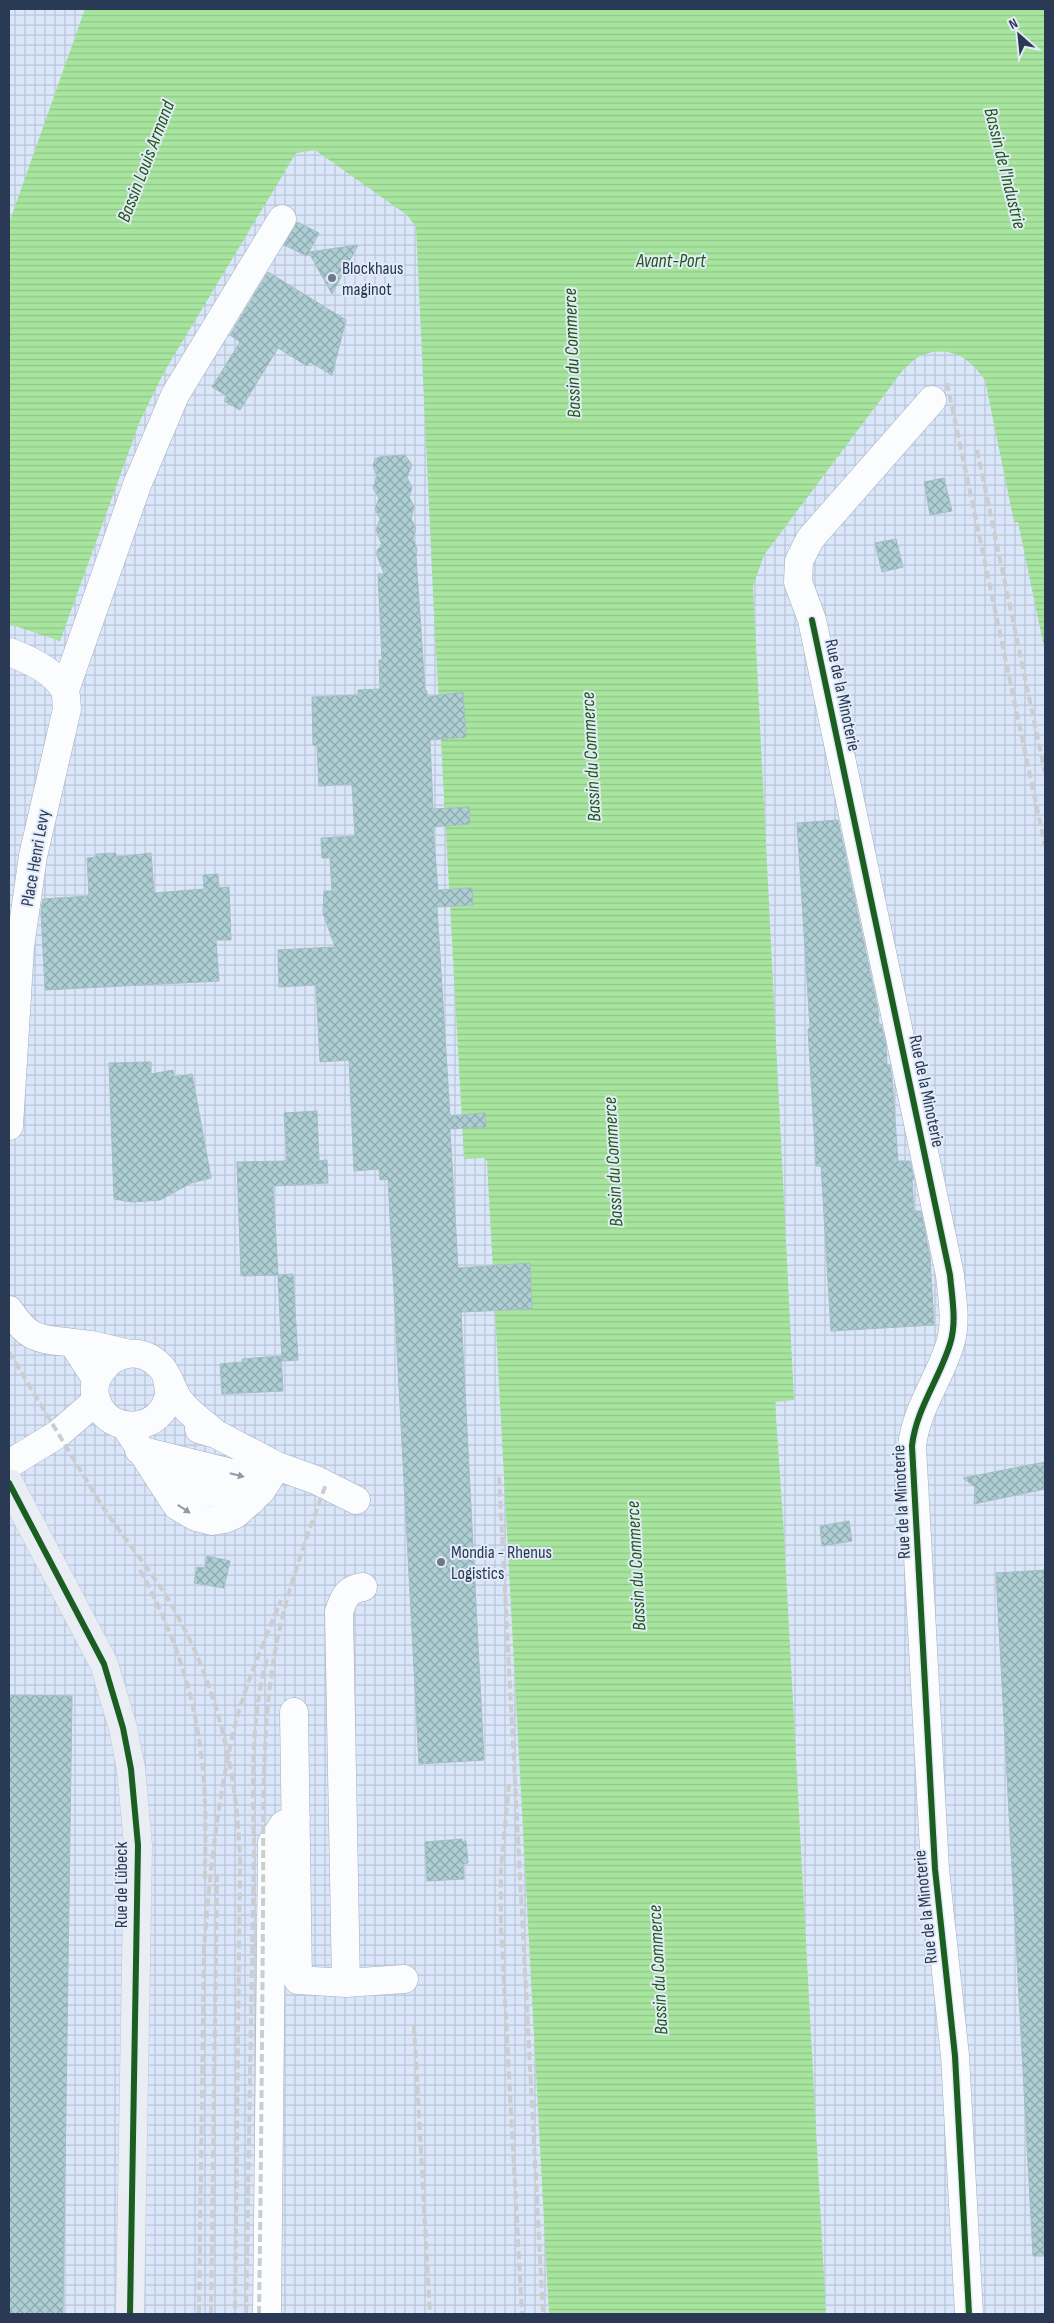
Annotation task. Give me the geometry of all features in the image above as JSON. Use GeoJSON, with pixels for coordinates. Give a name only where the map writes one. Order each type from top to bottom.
{"type":"FeatureCollection","features":[{"type":"Feature","properties":{"kind":"main road","name":"Rue de Lübeck"},"geometry":{"type":"LineString","coordinates":[[9,1483],[104,1664],[123,1728],[131,1769],[138,1846],[130,2314]]}},
{"type":"Feature","properties":{"kind":"street"},"geometry":{"type":"LineString","coordinates":[[9,652],[22,657],[53,676],[65,690],[138,485],[175,395],[282,219]]}},
{"type":"Feature","properties":{"kind":"street","name":"Rue de la Minoterie"},"geometry":{"type":"LineString","coordinates":[[932,400],[810,539],[799,561],[798,582],[812,620],[950,1275],[954,1318],[950,1343],[914,1426],[912,1446],[935,1869],[955,2056],[969,2314]]}},
{"type":"Feature","properties":{"kind":"street","name":"Place Henri Levy"},"geometry":{"type":"LineString","coordinates":[[9,1126],[20,948],[33,856],[67,709],[65,690]]}},
{"type":"Feature","properties":{"kind":"street"},"geometry":{"type":"LineString","coordinates":[[9,1310],[26,1333],[43,1338],[91,1344],[125,1353],[136,1352],[152,1359],[162,1368],[180,1401],[265,1483]]}},
{"type":"Feature","properties":{"kind":"street"},"geometry":{"type":"LineString","coordinates":[[73,1343],[96,1390],[102,1413],[126,1433],[177,1506],[196,1517],[212,1521],[225,1520],[236,1514],[265,1483]]}},
{"type":"Feature","properties":{"kind":"street"},"geometry":{"type":"LineString","coordinates":[[58,1434],[96,1390],[107,1362],[125,1353]]}},
{"type":"Feature","properties":{"kind":"street"},"geometry":{"type":"LineString","coordinates":[[126,1433],[155,1419],[164,1408],[169,1393],[167,1379]]}},
{"type":"Feature","properties":{"kind":"street"},"geometry":{"type":"LineString","coordinates":[[155,1419],[216,1434]]}},
{"type":"Feature","properties":{"kind":"street"},"geometry":{"type":"LineString","coordinates":[[9,1464],[58,1434],[97,1422],[265,1483],[316,1480],[356,1500]]}},
{"type":"Feature","properties":{"kind":"street"},"geometry":{"type":"LineString","coordinates":[[346,1983],[339,1612],[345,1595],[353,1589],[363,1587]]}},
{"type":"Feature","properties":{"kind":"street"},"geometry":{"type":"LineString","coordinates":[[294,1712],[298,1980],[346,1983],[404,1979]]}},
{"type":"Feature","properties":{"kind":"street"},"geometry":{"type":"LineString","coordinates":[[266,2314],[272,1842],[283,1825],[296,1818]]}},
{"type":"Feature","properties":{"kind":"shaded area"},"geometry":{"type":"Polygon","coordinates":[[[9,9],[1045,9],[1045,2314],[9,2314],[9,9]]]}},
{"type":"Feature","properties":{"kind":"water","name":"Avant-Port"},"geometry":{"type":"Polygon","coordinates":[[[85,9],[1045,9],[1045,652],[1018,522],[1014,522],[985,380],[965,359],[950,352],[941,351],[922,355],[903,370],[764,555],[753,586],[794,1400],[775,1402],[784,1534],[826,2314],[549,2314],[487,1161],[484,1158],[464,1159],[434,615],[416,227],[407,215],[315,150],[296,153],[164,372],[140,421],[60,641],[9,624],[9,223],[85,9]]]}},
{"type":"Feature","properties":{"kind":"building","name":"Blockhaus maginot"},"geometry":{"type":"Polygon","coordinates":[[[297,222],[319,233],[309,252],[358,245],[332,294],[309,253],[307,256],[284,245],[297,222]]]}},
{"type":"Feature","properties":{"kind":"building"},"geometry":{"type":"Polygon","coordinates":[[[268,272],[346,320],[332,375],[310,362],[307,366],[278,348],[240,410],[224,401],[227,396],[212,387],[240,342],[230,335],[268,272]]]}},
{"type":"Feature","properties":{"kind":"building"},"geometry":{"type":"Polygon","coordinates":[[[405,455],[412,465],[407,477],[412,488],[409,497],[414,506],[411,519],[416,528],[413,539],[417,549],[425,691],[427,691],[427,697],[463,692],[466,737],[430,740],[433,809],[469,807],[470,824],[433,827],[438,890],[472,888],[473,905],[437,907],[450,1116],[485,1113],[486,1127],[450,1129],[458,1268],[530,1263],[532,1309],[461,1312],[484,1760],[419,1764],[388,1179],[380,1180],[379,1169],[354,1171],[349,1060],[320,1062],[316,985],[279,987],[278,950],[335,947],[323,913],[324,891],[332,891],[330,858],[322,858],[321,838],[355,836],[352,784],[319,786],[317,746],[313,745],[312,697],[358,695],[358,690],[380,689],[379,660],[382,660],[378,574],[384,574],[377,555],[377,550],[382,545],[376,530],[380,519],[375,509],[379,498],[373,488],[377,476],[373,466],[375,459],[379,457],[405,455]]]}},
{"type":"Feature","properties":{"kind":"building"},"geometry":{"type":"Polygon","coordinates":[[[944,478],[952,511],[930,515],[924,482],[944,478]]]}},
{"type":"Feature","properties":{"kind":"building"},"geometry":{"type":"Polygon","coordinates":[[[896,539],[903,567],[882,572],[875,543],[896,539]]]}},
{"type":"Feature","properties":{"kind":"building"},"geometry":{"type":"Polygon","coordinates":[[[838,820],[878,1010],[879,1024],[881,1024],[886,1045],[887,1065],[890,1065],[898,1161],[910,1161],[914,1179],[912,1180],[914,1211],[921,1211],[930,1257],[934,1325],[831,1331],[821,1166],[816,1166],[808,1029],[810,1028],[797,823],[838,820]]]}},
{"type":"Feature","properties":{"kind":"building"},"geometry":{"type":"Polygon","coordinates":[[[116,853],[116,857],[151,853],[154,893],[204,889],[203,875],[218,874],[219,888],[229,887],[231,940],[216,940],[219,981],[45,990],[41,911],[43,899],[89,896],[87,858],[96,857],[96,854],[116,853]]]}},
{"type":"Feature","properties":{"kind":"building"},"geometry":{"type":"Polygon","coordinates":[[[151,1062],[151,1074],[173,1070],[174,1077],[192,1074],[211,1178],[191,1183],[160,1200],[132,1202],[114,1199],[109,1063],[151,1062]]]}},
{"type":"Feature","properties":{"kind":"building"},"geometry":{"type":"Polygon","coordinates":[[[317,1111],[319,1161],[327,1160],[328,1183],[273,1186],[278,1275],[241,1276],[237,1162],[287,1161],[284,1113],[317,1111]]]}},
{"type":"Feature","properties":{"kind":"building"},"geometry":{"type":"Polygon","coordinates":[[[293,1274],[298,1360],[282,1361],[278,1275],[293,1274]]]}},
{"type":"Feature","properties":{"kind":"building"},"geometry":{"type":"Polygon","coordinates":[[[281,1356],[283,1391],[222,1394],[220,1364],[242,1362],[242,1359],[281,1356]]]}},
{"type":"Feature","properties":{"kind":"building"},"geometry":{"type":"Polygon","coordinates":[[[1045,1462],[1045,1489],[974,1504],[975,1487],[963,1478],[1045,1462]]]}},
{"type":"Feature","properties":{"kind":"building"},"geometry":{"type":"Polygon","coordinates":[[[849,1521],[852,1541],[822,1546],[820,1526],[849,1521]]]}},
{"type":"Feature","properties":{"kind":"building"},"geometry":{"type":"Polygon","coordinates":[[[207,1556],[230,1561],[224,1588],[194,1583],[197,1567],[205,1568],[207,1556]]]}},
{"type":"Feature","properties":{"kind":"building"},"geometry":{"type":"Polygon","coordinates":[[[1045,1570],[1045,2256],[1033,2256],[996,1573],[1045,1570]]]}},
{"type":"Feature","properties":{"kind":"building"},"geometry":{"type":"Polygon","coordinates":[[[9,1695],[72,1696],[63,2314],[9,2314],[9,1695]]]}},
{"type":"Feature","properties":{"kind":"building"},"geometry":{"type":"Polygon","coordinates":[[[462,1839],[462,1842],[466,1841],[468,1863],[463,1864],[464,1879],[427,1881],[425,1842],[462,1839]]]}},
{"type":"Feature","properties":{"kind":"railway"},"geometry":{"type":"LineString","coordinates":[[947,383],[1045,846]]}},
{"type":"Feature","properties":{"kind":"railway"},"geometry":{"type":"LineString","coordinates":[[977,450],[1045,773]]}},
{"type":"Feature","properties":{"kind":"railway"},"geometry":{"type":"LineString","coordinates":[[9,1352],[99,1501]]}},
{"type":"Feature","properties":{"kind":"railway"},"geometry":{"type":"LineString","coordinates":[[499,1477],[543,2314]]}},
{"type":"Feature","properties":{"kind":"railway"},"geometry":{"type":"LineString","coordinates":[[259,2314],[265,1741],[277,1641],[292,1581],[326,1484]]}},
{"type":"Feature","properties":{"kind":"railway"},"geometry":{"type":"LineString","coordinates":[[96,1496],[168,1599],[185,1629],[211,1692],[229,1758],[238,1826],[240,1860],[235,2314]]}},
{"type":"Feature","properties":{"kind":"railway"},"geometry":{"type":"LineString","coordinates":[[140,1570],[163,1616],[172,1639],[181,1663],[194,1712],[199,1737],[205,1792],[205,1881]]}},
{"type":"Feature","properties":{"kind":"railway"},"geometry":{"type":"LineString","coordinates":[[199,2314],[204,1949],[211,1866],[223,1782],[238,1713],[281,1600]]}},
{"type":"Feature","properties":{"kind":"railway"},"geometry":{"type":"LineString","coordinates":[[246,2314],[254,1750],[258,1702],[268,1655]]}},
{"type":"Feature","properties":{"kind":"railway"},"geometry":{"type":"LineString","coordinates":[[509,1784],[501,1868],[501,1927],[522,2314]]}},
{"type":"Feature","properties":{"kind":"railway"},"geometry":{"type":"LineString","coordinates":[[211,2314],[217,1872]]}},
{"type":"Feature","properties":{"kind":"railway"},"geometry":{"type":"LineString","coordinates":[[414,2026],[430,2314]]}},
{"type":"Feature","properties":{"kind":"cycle path"},"geometry":{"type":"LineString","coordinates":[[812,620],[950,1275],[953,1301],[954,1319],[950,1344],[918,1420],[912,1446],[935,1869],[955,2056],[969,2314]]}},
{"type":"Feature","properties":{"kind":"cycle path"},"geometry":{"type":"LineString","coordinates":[[9,1483],[104,1664],[123,1728],[131,1769],[138,1845],[130,2314]]}},
{"type":"Feature","properties":{"kind":"place","name":"Blockhaus maginot"},"geometry":{"type":"Point","coordinates":[332,278]}},
{"type":"Feature","properties":{"kind":"place","name":"Mondia - Rhenus Logistics"},"geometry":{"type":"Point","coordinates":[441,1562]}},
{"type":"Feature","properties":{"kind":"water label","name":"Bassin Louis Armand"},"geometry":{"type":"Point","coordinates":[145,161]}},
{"type":"Feature","properties":{"kind":"water label","name":"Bassin de l'Industrie"},"geometry":{"type":"Point","coordinates":[1006,168]}},
{"type":"Feature","properties":{"kind":"water label","name":"Bassin du Commerce"},"geometry":{"type":"Point","coordinates":[571,353]}},
{"type":"Feature","properties":{"kind":"water label","name":"Bassin du Commerce"},"geometry":{"type":"Point","coordinates":[590,757]}},
{"type":"Feature","properties":{"kind":"water label","name":"Bassin du Commerce"},"geometry":{"type":"Point","coordinates":[612,1162]}},
{"type":"Feature","properties":{"kind":"water label","name":"Bassin du Commerce"},"geometry":{"type":"Point","coordinates":[635,1566]}},
{"type":"Feature","properties":{"kind":"water label","name":"Bassin du Commerce"},"geometry":{"type":"Point","coordinates":[657,1970]}}]}
